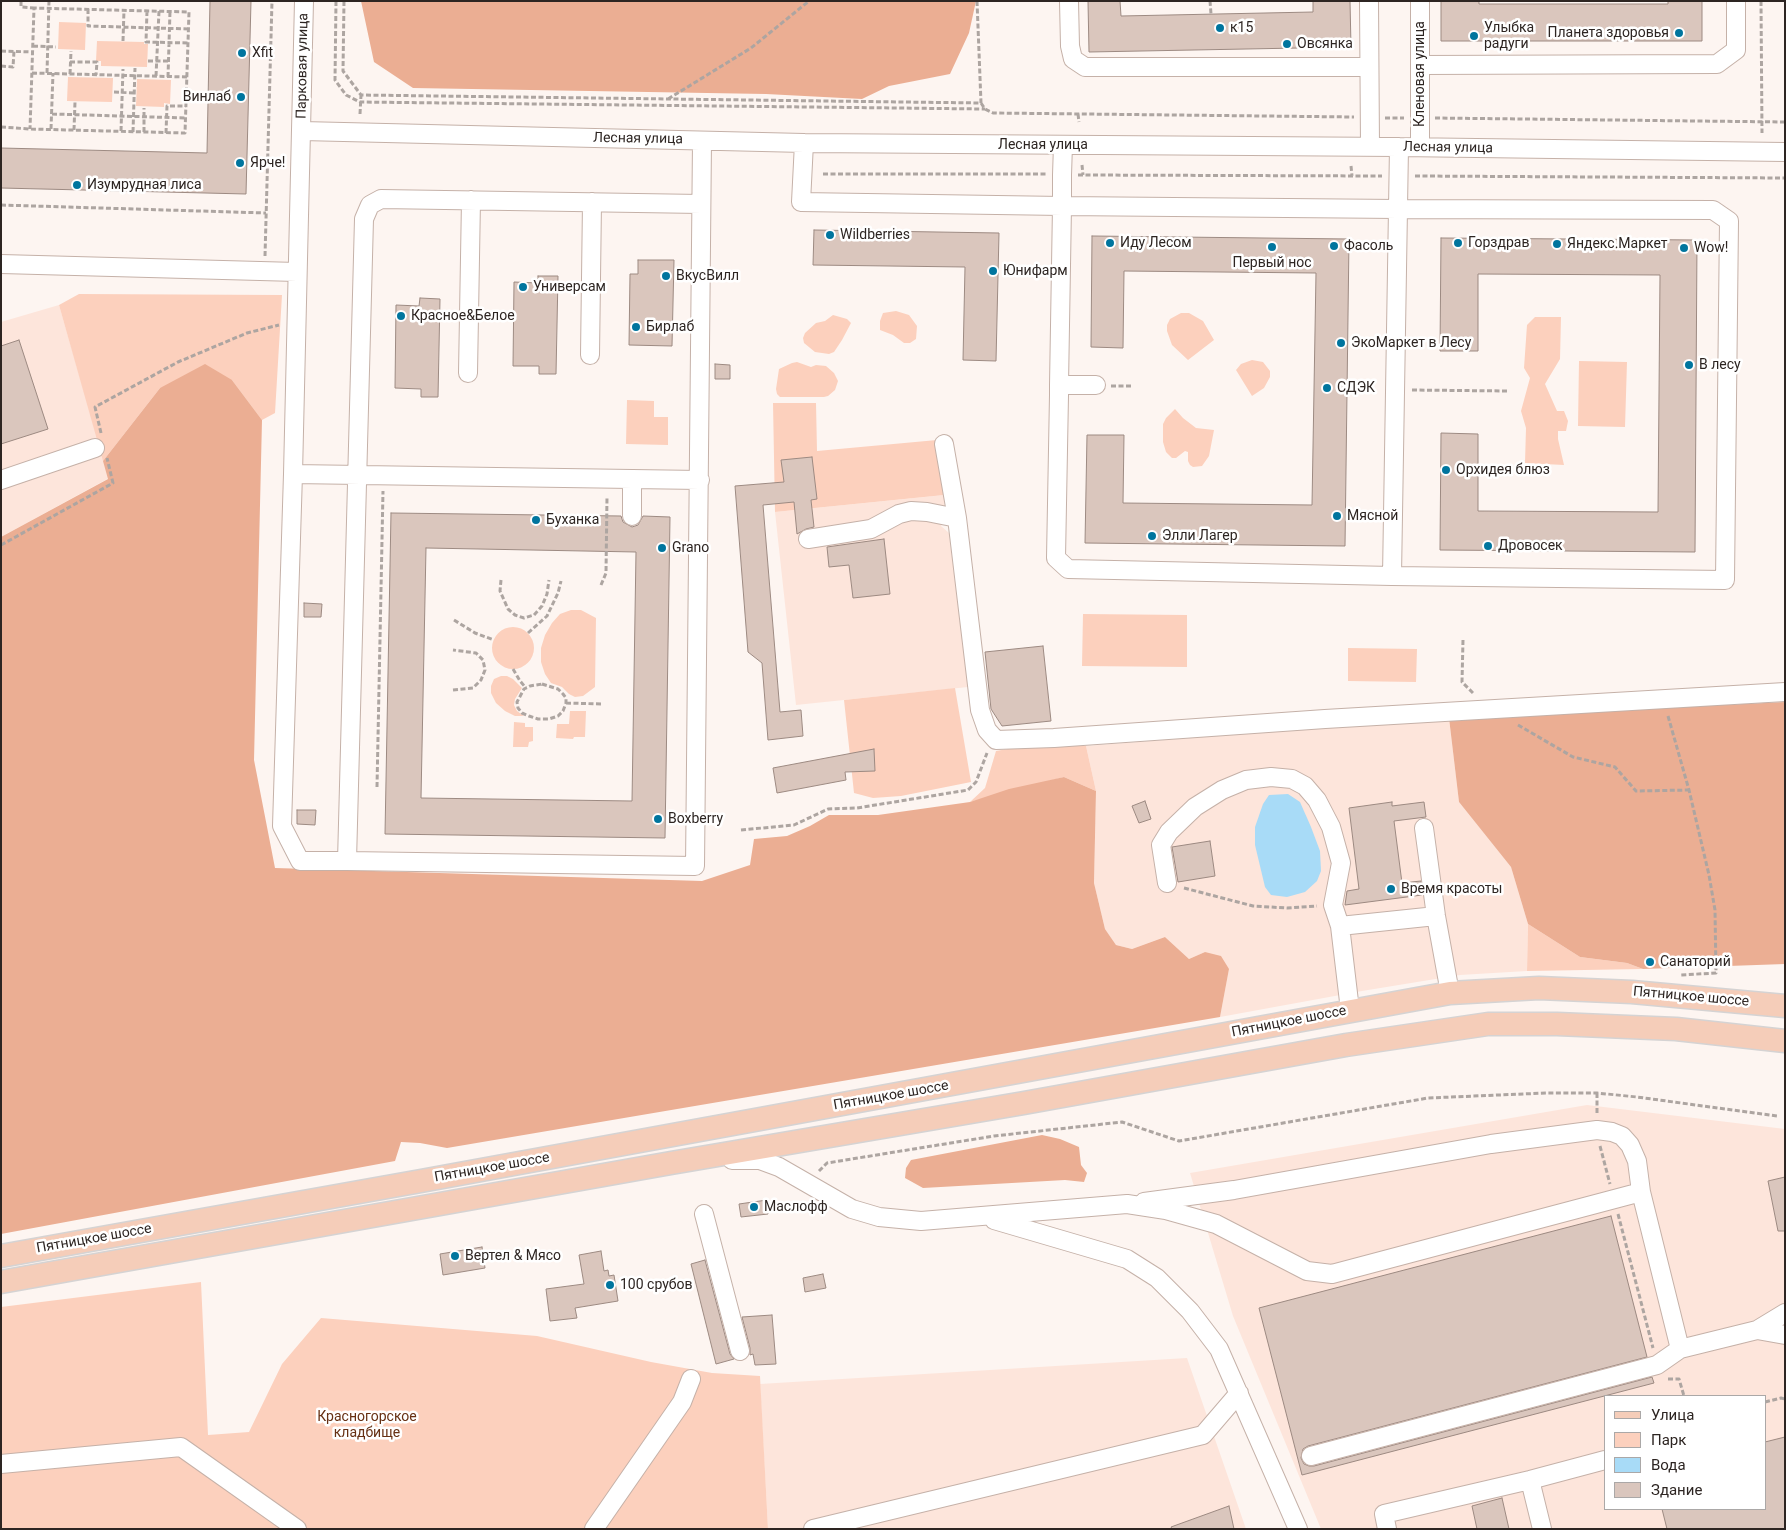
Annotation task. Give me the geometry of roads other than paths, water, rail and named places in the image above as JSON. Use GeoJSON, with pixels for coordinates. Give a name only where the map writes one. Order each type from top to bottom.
{"type":"FeatureCollection","features":[{"type":"Feature","properties":{"kind":"main road","name":"Пятницкое шоссе"},"geometry":{"type":"LineString","coordinates":[[1,1256],[1450,993],[1539,988],[1632,992],[1785,1006]]}},
{"type":"Feature","properties":{"kind":"main road","name":"Пятницкое шоссе"},"geometry":{"type":"LineString","coordinates":[[1,1282],[1346,1045],[1488,1024],[1557,1024],[1676,1029],[1785,1041]]}},
{"type":"Feature","properties":{"kind":"street","name":"Парковая улица"},"geometry":{"type":"LineString","coordinates":[[304,1],[294,474],[282,826],[300,861],[347,861]]}},
{"type":"Feature","properties":{"kind":"street"},"geometry":{"type":"LineString","coordinates":[[1069,1],[1070,46],[1073,59],[1085,67],[1369,67]]}},
{"type":"Feature","properties":{"kind":"street"},"geometry":{"type":"LineString","coordinates":[[1369,1],[1370,147]]}},
{"type":"Feature","properties":{"kind":"street","name":"Кленовая улица"},"geometry":{"type":"LineString","coordinates":[[1420,1],[1420,148]]}},
{"type":"Feature","properties":{"kind":"street"},"geometry":{"type":"LineString","coordinates":[[1420,66],[1717,64],[1736,50],[1736,1]]}},
{"type":"Feature","properties":{"kind":"street","name":"Лесная улица"},"geometry":{"type":"LineString","coordinates":[[302,131],[804,143],[1785,152]]}},
{"type":"Feature","properties":{"kind":"street"},"geometry":{"type":"LineString","coordinates":[[701,204],[381,199],[370,205],[364,219],[347,861],[695,866],[702,141]]}},
{"type":"Feature","properties":{"kind":"street"},"geometry":{"type":"LineString","coordinates":[[804,143],[801,202],[1062,206],[1398,209],[1713,210],[1729,221],[1725,580],[1392,576],[1068,569],[1056,558],[1062,206],[1062,174],[1063,145]]}},
{"type":"Feature","properties":{"kind":"street"},"geometry":{"type":"LineString","coordinates":[[1392,576],[1399,147]]}},
{"type":"Feature","properties":{"kind":"street"},"geometry":{"type":"LineString","coordinates":[[468,373],[471,200]]}},
{"type":"Feature","properties":{"kind":"street"},"geometry":{"type":"LineString","coordinates":[[590,355],[592,202]]}},
{"type":"Feature","properties":{"kind":"street"},"geometry":{"type":"LineString","coordinates":[[1,264],[298,272]]}},
{"type":"Feature","properties":{"kind":"street"},"geometry":{"type":"LineString","coordinates":[[1059,384],[1096,385]]}},
{"type":"Feature","properties":{"kind":"street"},"geometry":{"type":"LineString","coordinates":[[944,444],[957,518],[980,710],[986,730],[996,740],[1054,738],[1315,719],[1785,692]]}},
{"type":"Feature","properties":{"kind":"street"},"geometry":{"type":"LineString","coordinates":[[1,480],[101,446]]}},
{"type":"Feature","properties":{"kind":"street"},"geometry":{"type":"LineString","coordinates":[[294,474],[700,480]]}},
{"type":"Feature","properties":{"kind":"street"},"geometry":{"type":"LineString","coordinates":[[632,479],[632,516]]}},
{"type":"Feature","properties":{"kind":"street"},"geometry":{"type":"LineString","coordinates":[[808,539],[871,529],[899,514],[911,511],[957,518]]}},
{"type":"Feature","properties":{"kind":"street"},"geometry":{"type":"LineString","coordinates":[[1167,884],[1161,845],[1169,832],[1195,807],[1222,790],[1246,780],[1271,777],[1292,779],[1305,786],[1317,800],[1331,827],[1341,863],[1333,905],[1340,926],[1350,1010]]}},
{"type":"Feature","properties":{"kind":"street"},"geometry":{"type":"LineString","coordinates":[[1424,828],[1436,916],[1450,993]]}},
{"type":"Feature","properties":{"kind":"street"},"geometry":{"type":"LineString","coordinates":[[1340,926],[1436,916]]}},
{"type":"Feature","properties":{"kind":"street"},"geometry":{"type":"LineString","coordinates":[[671,1163],[740,1159],[760,1160],[780,1167],[852,1209],[880,1217],[921,1221],[1127,1204],[1234,1190],[1491,1144],[1597,1130],[1612,1132],[1622,1136],[1630,1145],[1637,1160],[1641,1192],[1680,1349]]}},
{"type":"Feature","properties":{"kind":"street"},"geometry":{"type":"LineString","coordinates":[[1127,1204],[1166,1210],[1216,1224],[1308,1272],[1332,1274],[1641,1192]]}},
{"type":"Feature","properties":{"kind":"street"},"geometry":{"type":"LineString","coordinates":[[704,1214],[740,1351]]}},
{"type":"Feature","properties":{"kind":"street"},"geometry":{"type":"LineString","coordinates":[[981,1217],[1032,1230],[1127,1259],[1158,1278],[1190,1311],[1219,1349],[1298,1529]]}},
{"type":"Feature","properties":{"kind":"street"},"geometry":{"type":"LineString","coordinates":[[1311,1456],[1657,1365],[1680,1349],[1756,1330],[1785,1313]]}},
{"type":"Feature","properties":{"kind":"street"},"geometry":{"type":"LineString","coordinates":[[1756,1330],[1785,1335]]}},
{"type":"Feature","properties":{"kind":"street"},"geometry":{"type":"LineString","coordinates":[[594,1529],[682,1402],[691,1379]]}},
{"type":"Feature","properties":{"kind":"street"},"geometry":{"type":"LineString","coordinates":[[813,1529],[1203,1435],[1239,1393]]}},
{"type":"Feature","properties":{"kind":"street"},"geometry":{"type":"LineString","coordinates":[[1,1464],[181,1447],[297,1529]]}},
{"type":"Feature","properties":{"kind":"street"},"geometry":{"type":"LineString","coordinates":[[1387,1529],[1384,1514],[1530,1480],[1604,1460]]}},
{"type":"Feature","properties":{"kind":"street"},"geometry":{"type":"LineString","coordinates":[[1530,1480],[1542,1529]]}},
{"type":"Feature","properties":{"kind":"water"},"geometry":{"type":"Polygon","coordinates":[[[1288,794],[1300,802],[1311,827],[1320,851],[1321,871],[1317,881],[1305,892],[1287,897],[1271,895],[1265,887],[1255,845],[1255,827],[1263,804],[1269,795],[1288,794]]]}},
{"type":"Feature","properties":{"kind":"place","name":"к15"},"geometry":{"type":"Point","coordinates":[1220,28]}},
{"type":"Feature","properties":{"kind":"place","name":"Планета здоровья"},"geometry":{"type":"Point","coordinates":[1679,33]}},
{"type":"Feature","properties":{"kind":"place","name":"Улыбка радуги"},"geometry":{"type":"Point","coordinates":[1474,36]}},
{"type":"Feature","properties":{"kind":"place","name":"Овсянка"},"geometry":{"type":"Point","coordinates":[1287,44]}},
{"type":"Feature","properties":{"kind":"place","name":"Xfit"},"geometry":{"type":"Point","coordinates":[242,53]}},
{"type":"Feature","properties":{"kind":"place","name":"Винлаб"},"geometry":{"type":"Point","coordinates":[241,97]}},
{"type":"Feature","properties":{"kind":"place","name":"Ярче!"},"geometry":{"type":"Point","coordinates":[240,163]}},
{"type":"Feature","properties":{"kind":"place","name":"Изумрудная лиса"},"geometry":{"type":"Point","coordinates":[77,185]}},
{"type":"Feature","properties":{"kind":"place","name":"Wildberries"},"geometry":{"type":"Point","coordinates":[830,235]}},
{"type":"Feature","properties":{"kind":"place","name":"Иду Лесом"},"geometry":{"type":"Point","coordinates":[1110,243]}},
{"type":"Feature","properties":{"kind":"place","name":"Горздрав"},"geometry":{"type":"Point","coordinates":[1458,243]}},
{"type":"Feature","properties":{"kind":"place","name":"Яндекс.Маркет"},"geometry":{"type":"Point","coordinates":[1557,244]}},
{"type":"Feature","properties":{"kind":"place","name":"Фасоль"},"geometry":{"type":"Point","coordinates":[1334,246]}},
{"type":"Feature","properties":{"kind":"place","name":"Первый нос"},"geometry":{"type":"Point","coordinates":[1272,247]}},
{"type":"Feature","properties":{"kind":"place","name":"Wow!"},"geometry":{"type":"Point","coordinates":[1684,248]}},
{"type":"Feature","properties":{"kind":"place","name":"Юнифарм"},"geometry":{"type":"Point","coordinates":[993,271]}},
{"type":"Feature","properties":{"kind":"place","name":"ВкусВилл"},"geometry":{"type":"Point","coordinates":[666,276]}},
{"type":"Feature","properties":{"kind":"place","name":"Универсам"},"geometry":{"type":"Point","coordinates":[523,287]}},
{"type":"Feature","properties":{"kind":"place","name":"Красное&Белое"},"geometry":{"type":"Point","coordinates":[401,316]}},
{"type":"Feature","properties":{"kind":"place","name":"Бирлаб"},"geometry":{"type":"Point","coordinates":[636,327]}},
{"type":"Feature","properties":{"kind":"place","name":"ЭкоМаркет в Лесу"},"geometry":{"type":"Point","coordinates":[1341,343]}},
{"type":"Feature","properties":{"kind":"place","name":"В лесу"},"geometry":{"type":"Point","coordinates":[1689,365]}},
{"type":"Feature","properties":{"kind":"place","name":"СДЭК"},"geometry":{"type":"Point","coordinates":[1327,388]}},
{"type":"Feature","properties":{"kind":"place","name":"Орхидея блюз"},"geometry":{"type":"Point","coordinates":[1446,470]}},
{"type":"Feature","properties":{"kind":"place","name":"Мясной"},"geometry":{"type":"Point","coordinates":[1337,516]}},
{"type":"Feature","properties":{"kind":"place","name":"Буханка"},"geometry":{"type":"Point","coordinates":[536,520]}},
{"type":"Feature","properties":{"kind":"place","name":"Элли Лагер"},"geometry":{"type":"Point","coordinates":[1152,536]}},
{"type":"Feature","properties":{"kind":"place","name":"Дровосек"},"geometry":{"type":"Point","coordinates":[1488,546]}},
{"type":"Feature","properties":{"kind":"place","name":"Grano"},"geometry":{"type":"Point","coordinates":[662,548]}},
{"type":"Feature","properties":{"kind":"place","name":"Boxberry"},"geometry":{"type":"Point","coordinates":[658,819]}},
{"type":"Feature","properties":{"kind":"place","name":"Время красоты"},"geometry":{"type":"Point","coordinates":[1391,889]}},
{"type":"Feature","properties":{"kind":"place","name":"Санаторий"},"geometry":{"type":"Point","coordinates":[1650,962]}},
{"type":"Feature","properties":{"kind":"place","name":"Маслофф"},"geometry":{"type":"Point","coordinates":[754,1207]}},
{"type":"Feature","properties":{"kind":"place","name":"Вертел & Мясо"},"geometry":{"type":"Point","coordinates":[455,1256]}},
{"type":"Feature","properties":{"kind":"place","name":"100 срубов"},"geometry":{"type":"Point","coordinates":[610,1285]}},
{"type":"Feature","properties":{"kind":"park label","name":"Красногорское кладбище"},"geometry":{"type":"Point","coordinates":[367,1425]}}]}
